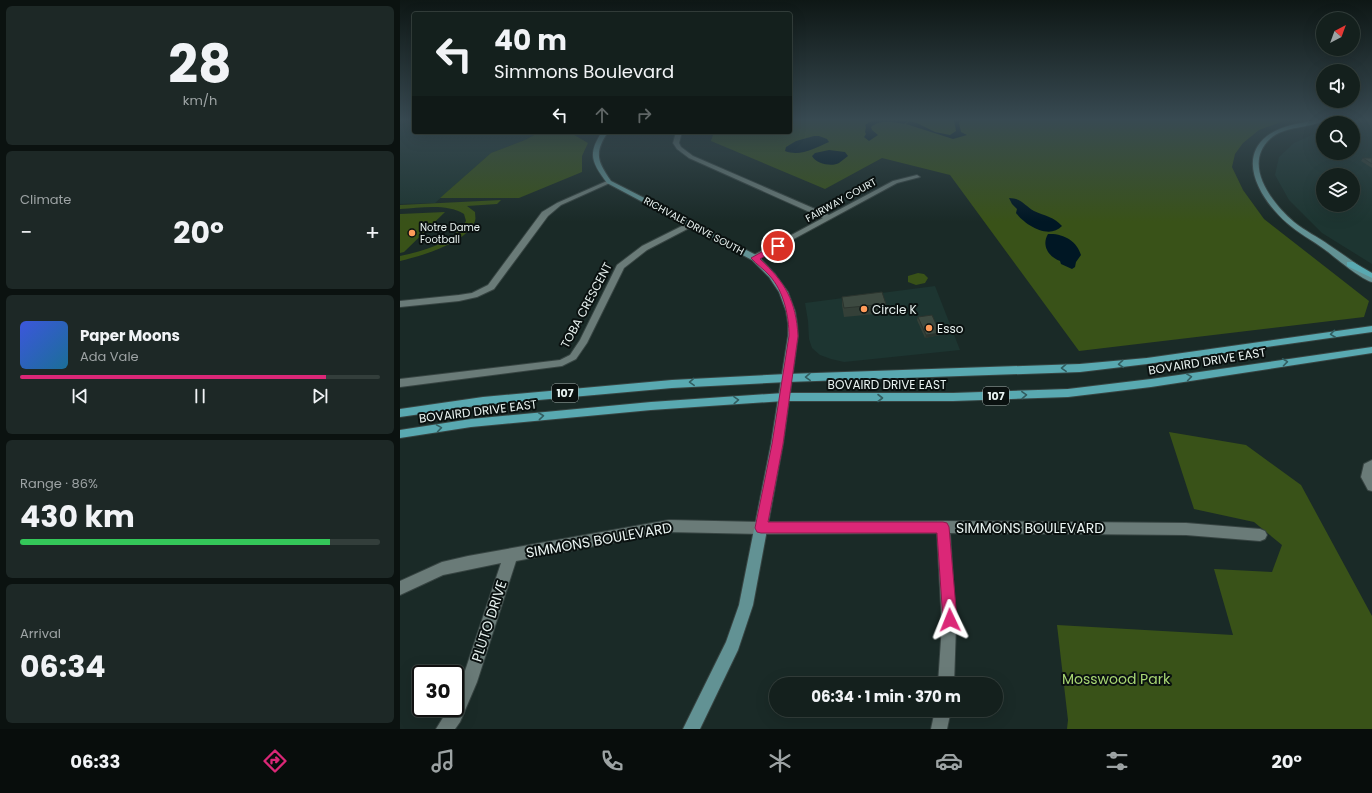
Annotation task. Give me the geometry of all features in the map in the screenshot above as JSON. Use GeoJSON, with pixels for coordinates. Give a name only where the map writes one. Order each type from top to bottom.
{"type":"FeatureCollection","features":[{"type":"Feature","properties":{"kind":"main road"},"geometry":{"type":"LineString","coordinates":[[1350,264],[1372,276]]}},
{"type":"Feature","properties":{"kind":"main road","name":"BOVAIRD DRIVE EAST"},"geometry":{"type":"LineString","coordinates":[[400,413],[483,401],[600,389],[672,384],[787,378],[1080,368],[1147,361],[1372,329]]}},
{"type":"Feature","properties":{"kind":"main road","name":"BOVAIRD DRIVE EAST"},"geometry":{"type":"LineString","coordinates":[[400,434],[471,423],[643,406],[784,397],[953,397],[1068,393],[1151,383],[1372,350]]}},
{"type":"Feature","properties":{"kind":"street","name":"RICHVALE DRIVE SOUTH"},"geometry":{"type":"LineString","coordinates":[[595,154],[596,165],[609,182],[755,258],[772,274],[781,286],[793,318],[793,336],[777,444],[746,605],[733,645],[691,729]]}},
{"type":"Feature","properties":{"kind":"street"},"geometry":{"type":"LineString","coordinates":[[687,154],[829,218]]}},
{"type":"Feature","properties":{"kind":"street"},"geometry":{"type":"LineString","coordinates":[[1256,154],[1254,168],[1261,185],[1270,199],[1289,220],[1372,279]]}},
{"type":"Feature","properties":{"kind":"street","name":"FAIRWAY COURT"},"geometry":{"type":"LineString","coordinates":[[755,258],[895,182],[917,177]]}},
{"type":"Feature","properties":{"kind":"street"},"geometry":{"type":"LineString","coordinates":[[400,304],[459,298],[474,295],[491,287],[545,214],[573,197],[609,182]]}},
{"type":"Feature","properties":{"kind":"street","name":"TOBA CRESCENT"},"geometry":{"type":"LineString","coordinates":[[400,383],[562,363],[573,357],[584,341],[620,267],[628,258],[691,225]]}},
{"type":"Feature","properties":{"kind":"street"},"geometry":{"type":"LineString","coordinates":[[1372,465],[1368,468],[1367,477],[1372,486]]}},
{"type":"Feature","properties":{"kind":"street","name":"SIMMONS BOULEVARD"},"geometry":{"type":"LineString","coordinates":[[400,588],[442,569],[669,526],[761,528],[943,527],[1186,529],[1260,534]]}},
{"type":"Feature","properties":{"kind":"street"},"geometry":{"type":"LineString","coordinates":[[943,527],[950,605],[950,651],[947,677]]}},
{"type":"Feature","properties":{"kind":"street","name":"PLUTO DRIVE"},"geometry":{"type":"LineString","coordinates":[[444,729],[454,716],[469,682],[511,555]]}},
{"type":"Feature","properties":{"kind":"street"},"geometry":{"type":"LineString","coordinates":[[939,729],[942,717]]}},
{"type":"Feature","properties":{"kind":"shaded area"},"geometry":{"type":"Polygon","coordinates":[[[400,154],[490,154],[435,203],[400,204],[400,154]]]}},
{"type":"Feature","properties":{"kind":"shaded area"},"geometry":{"type":"Polygon","coordinates":[[[1282,154],[1316,154],[1316,160],[1360,160],[1360,154],[1372,154],[1372,264],[1322,233],[1289,200],[1275,175],[1279,157],[1282,154]]]}},
{"type":"Feature","properties":{"kind":"shaded area"},"geometry":{"type":"Polygon","coordinates":[[[935,286],[960,350],[844,362],[820,355],[812,348],[809,339],[805,303],[935,286]]]}},
{"type":"Feature","properties":{"kind":"green space"},"geometry":{"type":"Polygon","coordinates":[[[490,154],[583,154],[582,172],[519,198],[440,198],[490,154]]]}},
{"type":"Feature","properties":{"kind":"green space"},"geometry":{"type":"Polygon","coordinates":[[[742,154],[1235,154],[1232,167],[1243,190],[1264,219],[1369,301],[1364,317],[1079,351],[950,175],[882,158],[825,189],[742,154]]]}},
{"type":"Feature","properties":{"kind":"green space"},"geometry":{"type":"Polygon","coordinates":[[[501,200],[497,204],[467,206],[475,212],[475,220],[470,229],[463,236],[431,252],[400,261],[400,256],[428,249],[446,240],[454,235],[466,221],[464,214],[449,208],[433,207],[400,209],[400,205],[501,200]]]}},
{"type":"Feature","properties":{"kind":"green space","name":"Notre Dame Football"},"geometry":{"type":"Polygon","coordinates":[[[445,212],[404,252],[400,253],[400,214],[445,212]]]}},
{"type":"Feature","properties":{"kind":"green space"},"geometry":{"type":"Polygon","coordinates":[[[918,273],[924,274],[928,278],[925,283],[916,285],[908,282],[908,276],[918,273]]]}},
{"type":"Feature","properties":{"kind":"green space","name":"Mosswood Park"},"geometry":{"type":"Polygon","coordinates":[[[1169,432],[1246,445],[1301,485],[1372,616],[1372,729],[1067,729],[1068,720],[1057,625],[1233,635],[1214,569],[1272,572],[1282,545],[1254,522],[1194,509],[1169,432]]]}},
{"type":"Feature","properties":{"kind":"water"},"geometry":{"type":"Polygon","coordinates":[[[814,154],[847,154],[848,156],[839,163],[832,165],[820,163],[812,156],[814,154]]]}},
{"type":"Feature","properties":{"kind":"water"},"geometry":{"type":"Polygon","coordinates":[[[1009,198],[1017,199],[1034,211],[1049,217],[1062,226],[1051,232],[1031,226],[1016,213],[1017,209],[1009,198]]]}},
{"type":"Feature","properties":{"kind":"water"},"geometry":{"type":"Polygon","coordinates":[[[1048,234],[1059,235],[1073,242],[1081,255],[1076,262],[1075,267],[1072,269],[1061,264],[1060,261],[1052,257],[1047,250],[1045,243],[1048,234]]]}},
{"type":"Feature","properties":{"kind":"building"},"geometry":{"type":"Polygon","coordinates":[[[1363,158],[1372,158],[1372,164],[1363,158]]]}},
{"type":"Feature","properties":{"kind":"building"},"geometry":{"type":"Polygon","coordinates":[[[882,292],[886,304],[844,308],[842,297],[882,292]]]}},
{"type":"Feature","properties":{"kind":"building","name":"Esso"},"geometry":{"type":"Polygon","coordinates":[[[932,315],[940,333],[926,335],[918,317],[932,315]]]}},
{"type":"Feature","properties":{"kind":"place","name":"Notre Dame Football"},"geometry":{"type":"Point","coordinates":[412,233]}},
{"type":"Feature","properties":{"kind":"place","name":"Circle K"},"geometry":{"type":"Point","coordinates":[864,309]}},
{"type":"Feature","properties":{"kind":"place","name":"Esso"},"geometry":{"type":"Point","coordinates":[929,328]}},
{"type":"Feature","properties":{"kind":"route"},"geometry":{"type":"LineString","coordinates":[[778,246],[755,258],[772,274],[781,286],[787,298],[793,318],[793,336],[789,366],[777,444],[761,528],[943,527],[950,620]]}}]}
